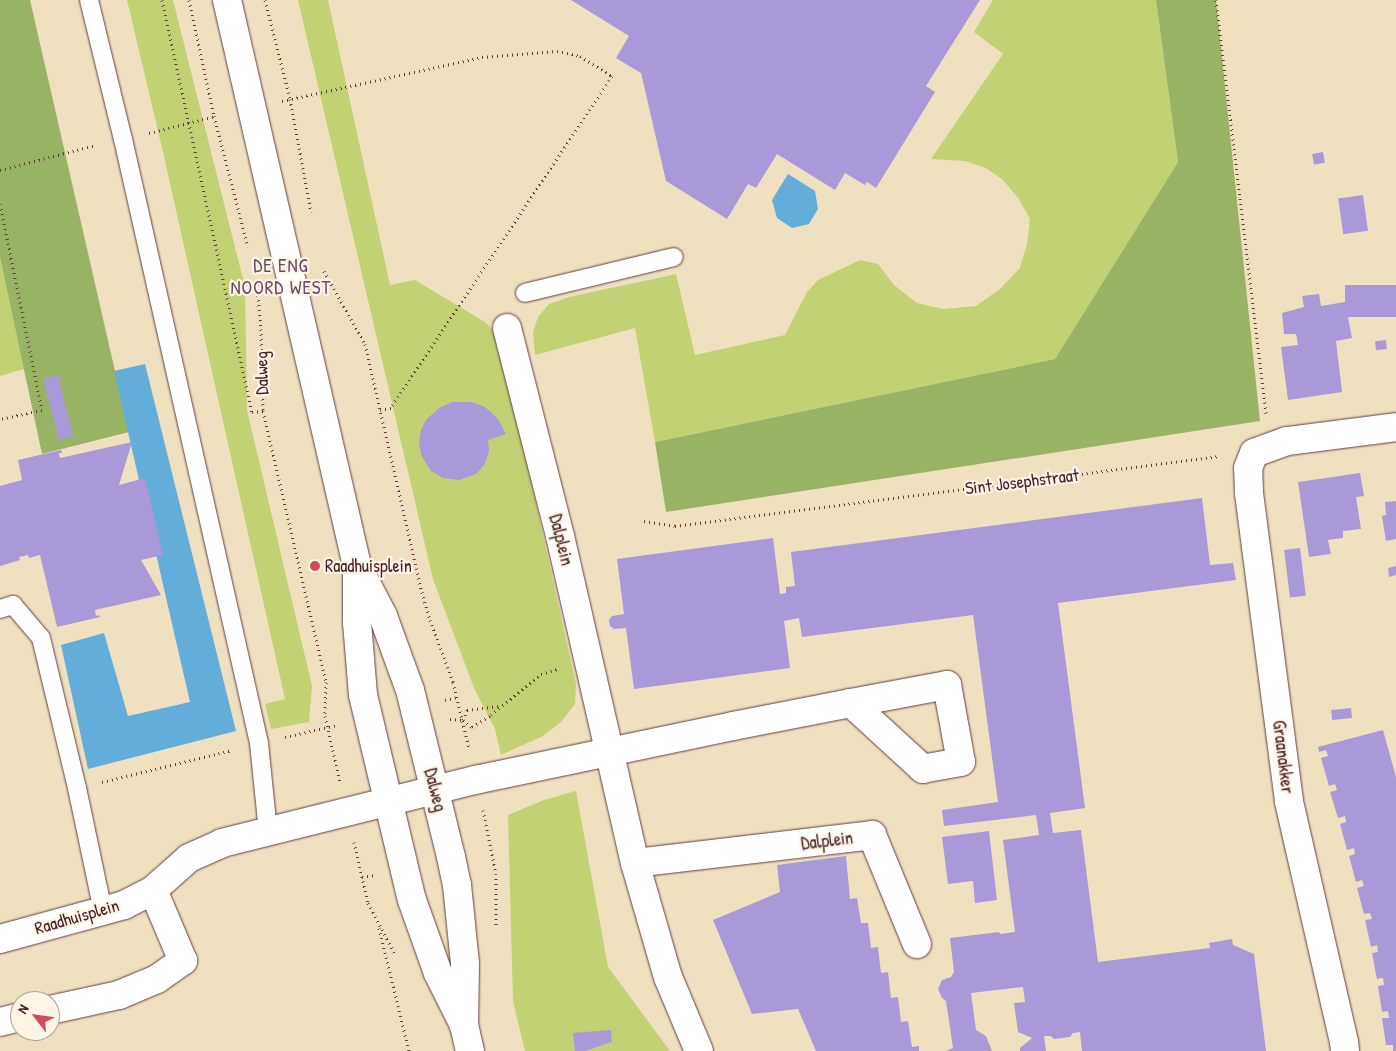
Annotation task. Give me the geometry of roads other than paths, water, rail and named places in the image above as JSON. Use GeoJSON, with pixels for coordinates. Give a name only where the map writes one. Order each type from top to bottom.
{"type":"FeatureCollection","features":[{"type":"Feature","properties":{"kind":"street","name":"Dalweg"},"geometry":{"type":"LineString","coordinates":[[227,0],[357,566],[357,622],[363,695],[412,900],[438,973],[464,1025],[470,1051]]}},
{"type":"Feature","properties":{"kind":"street","name":"Dalplein"},"geometry":{"type":"LineString","coordinates":[[507,328],[590,660],[635,864],[668,977],[699,1051]]}},
{"type":"Feature","properties":{"kind":"street","name":"Graanakker"},"geometry":{"type":"LineString","coordinates":[[1344,1051],[1344,1042],[1289,802],[1247,476],[1260,453],[1287,442],[1396,427]]}},
{"type":"Feature","properties":{"kind":"street","name":"Dalweg"},"geometry":{"type":"LineString","coordinates":[[357,566],[383,616],[410,690],[436,790],[457,885],[465,964],[464,1025]]}},
{"type":"Feature","properties":{"kind":"street"},"geometry":{"type":"LineString","coordinates":[[388,801],[611,752],[850,703]]}},
{"type":"Feature","properties":{"kind":"street","name":"Raadhuisplein"},"geometry":{"type":"LineString","coordinates":[[0,939],[124,905],[152,890],[189,858],[222,843],[388,801]]}},
{"type":"Feature","properties":{"kind":"street","name":"Dalplein"},"geometry":{"type":"LineString","coordinates":[[635,864],[872,835],[917,944]]}},
{"type":"Feature","properties":{"kind":"street"},"geometry":{"type":"LineString","coordinates":[[60,1008],[119,995],[157,979],[183,961],[152,890]]}},
{"type":"Feature","properties":{"kind":"lane"},"geometry":{"type":"LineString","coordinates":[[89,0],[123,139],[258,743],[268,832]]}},
{"type":"Feature","properties":{"kind":"lane"},"geometry":{"type":"LineString","coordinates":[[525,293],[674,257]]}},
{"type":"Feature","properties":{"kind":"lane"},"geometry":{"type":"LineString","coordinates":[[0,609],[14,605],[41,638],[104,910]]}},
{"type":"Feature","properties":{"kind":"water"},"geometry":{"type":"Polygon","coordinates":[[[788,174],[815,191],[818,209],[809,224],[792,228],[777,218],[772,200],[788,174]]]}},
{"type":"Feature","properties":{"kind":"water"},"geometry":{"type":"Polygon","coordinates":[[[145,364],[236,731],[88,769],[61,645],[104,633],[128,716],[190,702],[114,371],[145,364]]]}},
{"type":"Feature","properties":{"kind":"place","name":"Raadhuisplein"},"geometry":{"type":"Point","coordinates":[315,566]}},
{"type":"Feature","properties":{"kind":"district","name":"DE ENG NOORD WEST"},"geometry":{"type":"Point","coordinates":[281,277]}}]}
